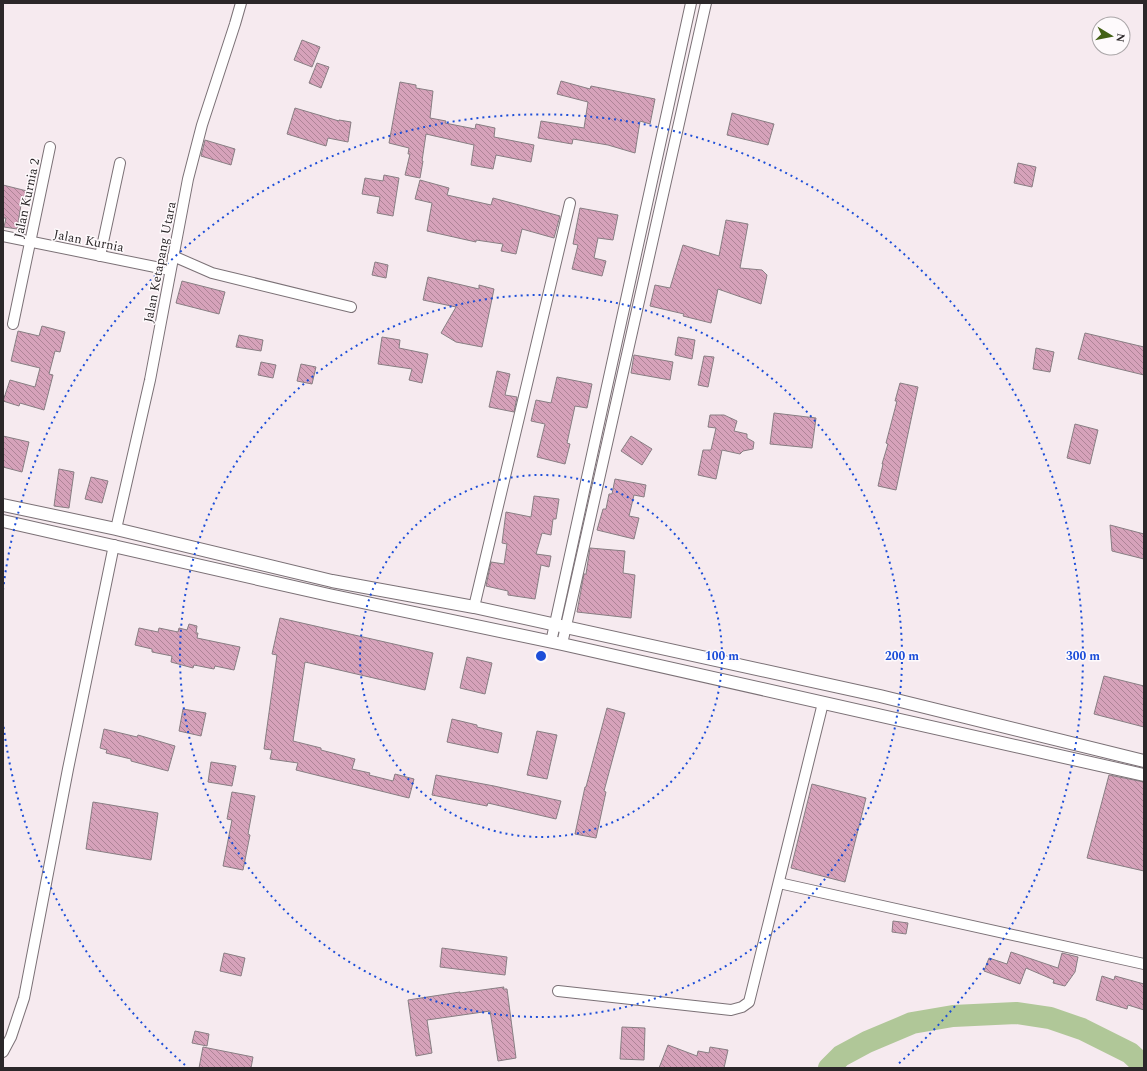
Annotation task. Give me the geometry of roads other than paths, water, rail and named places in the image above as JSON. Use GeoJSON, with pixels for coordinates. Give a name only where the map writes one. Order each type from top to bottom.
{"type":"FeatureCollection","features":[{"type":"Feature","properties":{"kind":"street","name":"Jalan Ketapang Utara"},"geometry":{"type":"LineString","coordinates":[[116,529],[150,380],[172,256],[188,179],[202,125],[241,3]]}},
{"type":"Feature","properties":{"kind":"street"},"geometry":{"type":"LineString","coordinates":[[560,625],[648,198],[691,3]]}},
{"type":"Feature","properties":{"kind":"street"},"geometry":{"type":"LineString","coordinates":[[556,643],[661,201],[706,3]]}},
{"type":"Feature","properties":{"kind":"street","name":"Jalan Kurnia 2"},"geometry":{"type":"LineString","coordinates":[[13,324],[50,147]]}},
{"type":"Feature","properties":{"kind":"street"},"geometry":{"type":"LineString","coordinates":[[100,256],[120,163]]}},
{"type":"Feature","properties":{"kind":"street"},"geometry":{"type":"LineString","coordinates":[[648,198],[661,201]]}},
{"type":"Feature","properties":{"kind":"street"},"geometry":{"type":"LineString","coordinates":[[474,607],[570,203]]}},
{"type":"Feature","properties":{"kind":"street","name":"Jalan Kurnia"},"geometry":{"type":"LineString","coordinates":[[3,236],[170,270]]}},
{"type":"Feature","properties":{"kind":"street"},"geometry":{"type":"LineString","coordinates":[[172,256],[212,274],[351,306]]}},
{"type":"Feature","properties":{"kind":"street"},"geometry":{"type":"LineString","coordinates":[[3,505],[116,529],[332,581],[474,607],[560,625],[880,696],[1144,761]]}},
{"type":"Feature","properties":{"kind":"street"},"geometry":{"type":"LineString","coordinates":[[3,521],[329,595],[556,643],[1144,775]]}},
{"type":"Feature","properties":{"kind":"street"},"geometry":{"type":"LineString","coordinates":[[3,1052],[11,1037],[24,998],[68,769],[114,546]]}},
{"type":"Feature","properties":{"kind":"street"},"geometry":{"type":"LineString","coordinates":[[329,595],[332,581]]}},
{"type":"Feature","properties":{"kind":"street"},"geometry":{"type":"LineString","coordinates":[[558,991],[731,1010],[742,1007],[749,1002],[823,703]]}},
{"type":"Feature","properties":{"kind":"street"},"geometry":{"type":"LineString","coordinates":[[779,883],[1144,964]]}},
{"type":"Feature","properties":{"kind":"waterway"},"geometry":{"type":"LineString","coordinates":[[829,1068],[841,1056],[867,1042],[912,1023],[953,1016],[1016,1013],[1050,1018],[1082,1029],[1130,1053],[1144,1066]]}}]}
